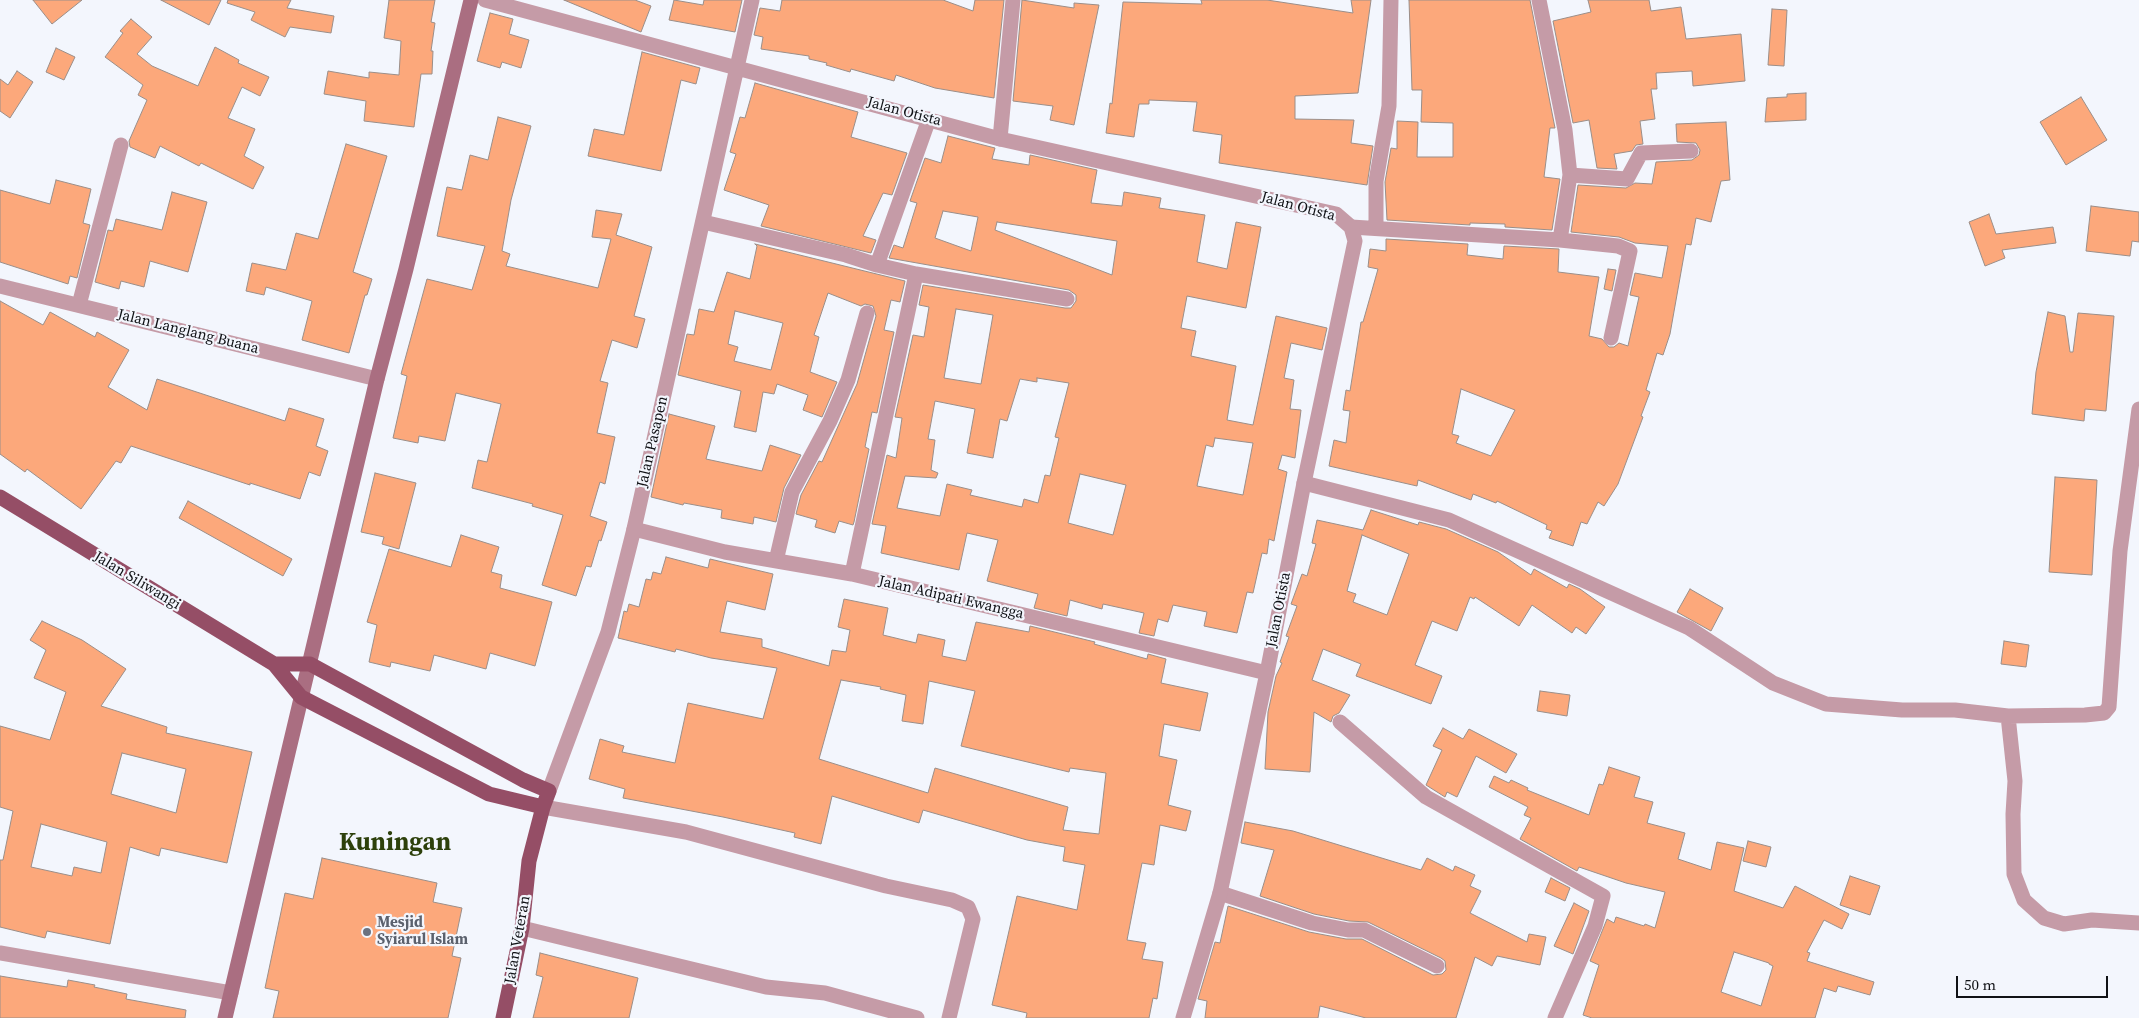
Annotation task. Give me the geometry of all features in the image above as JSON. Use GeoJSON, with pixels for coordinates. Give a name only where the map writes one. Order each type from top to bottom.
{"type":"FeatureCollection","features":[{"type":"Feature","properties":{"kind":"main road"},"geometry":{"type":"LineString","coordinates":[[225,1018],[377,379],[406,269],[471,0]]}},
{"type":"Feature","properties":{"kind":"main road","name":"Jalan Siliwangi"},"geometry":{"type":"LineString","coordinates":[[0,497],[274,664],[301,696],[488,794],[543,807]]}},
{"type":"Feature","properties":{"kind":"main road"},"geometry":{"type":"LineString","coordinates":[[274,664],[310,664],[523,780],[549,791]]}},
{"type":"Feature","properties":{"kind":"main road","name":"Jalan Pasapen"},"geometry":{"type":"LineString","coordinates":[[543,807],[549,791]]}},
{"type":"Feature","properties":{"kind":"main road","name":"Jalan Veteran"},"geometry":{"type":"LineString","coordinates":[[503,1018],[522,928],[529,861],[543,807]]}},
{"type":"Feature","properties":{"kind":"street","name":"Jalan Otista"},"geometry":{"type":"LineString","coordinates":[[485,0],[1000,139],[1336,214],[1351,227],[1355,241],[1304,483],[1267,673],[1220,893],[1183,1018]]}},
{"type":"Feature","properties":{"kind":"street","name":"Jalan Pasapen"},"geometry":{"type":"LineString","coordinates":[[549,791],[608,632],[634,529],[752,0]]}},
{"type":"Feature","properties":{"kind":"street"},"geometry":{"type":"LineString","coordinates":[[1000,139],[1013,0]]}},
{"type":"Feature","properties":{"kind":"street"},"geometry":{"type":"LineString","coordinates":[[1376,228],[1376,182],[1389,106],[1391,0]]}},
{"type":"Feature","properties":{"kind":"street"},"geometry":{"type":"LineString","coordinates":[[1539,0],[1565,130],[1570,175],[1560,240]]}},
{"type":"Feature","properties":{"kind":"street"},"geometry":{"type":"LineString","coordinates":[[877,265],[929,119]]}},
{"type":"Feature","properties":{"kind":"street"},"geometry":{"type":"LineString","coordinates":[[79,305],[121,145]]}},
{"type":"Feature","properties":{"kind":"street"},"geometry":{"type":"LineString","coordinates":[[1570,175],[1627,179],[1641,153],[1691,151]]}},
{"type":"Feature","properties":{"kind":"street"},"geometry":{"type":"LineString","coordinates":[[703,222],[846,255],[877,265],[916,274],[1067,300]]}},
{"type":"Feature","properties":{"kind":"street"},"geometry":{"type":"LineString","coordinates":[[1351,227],[1560,240],[1618,246],[1630,251],[1611,338]]}},
{"type":"Feature","properties":{"kind":"street"},"geometry":{"type":"LineString","coordinates":[[852,574],[916,274]]}},
{"type":"Feature","properties":{"kind":"street","name":"Jalan Langlang Buana"},"geometry":{"type":"LineString","coordinates":[[0,286],[377,379]]}},
{"type":"Feature","properties":{"kind":"street"},"geometry":{"type":"LineString","coordinates":[[776,560],[792,492],[830,421],[848,380],[867,313]]}},
{"type":"Feature","properties":{"kind":"street"},"geometry":{"type":"LineString","coordinates":[[1304,483],[1449,520],[1688,628],[1774,683],[1826,704],[1902,710],[1955,710],[2008,716],[2086,715],[2104,713],[2109,707],[2120,551],[2139,409]]}},
{"type":"Feature","properties":{"kind":"street","name":"Jalan Adipati Ewangga"},"geometry":{"type":"LineString","coordinates":[[634,529],[725,552],[852,574],[1267,673]]}},
{"type":"Feature","properties":{"kind":"street"},"geometry":{"type":"LineString","coordinates":[[2008,716],[2015,782],[2013,814],[2014,874],[2024,900],[2044,918],[2064,924],[2092,920],[2139,923]]}},
{"type":"Feature","properties":{"kind":"street"},"geometry":{"type":"LineString","coordinates":[[1340,722],[1426,797],[1603,896],[1595,926],[1555,1018]]}},
{"type":"Feature","properties":{"kind":"street"},"geometry":{"type":"LineString","coordinates":[[543,807],[686,832],[886,886],[952,900],[968,908],[973,919],[949,1018]]}},
{"type":"Feature","properties":{"kind":"street"},"geometry":{"type":"LineString","coordinates":[[1220,893],[1312,923],[1348,930],[1364,930],[1437,966]]}},
{"type":"Feature","properties":{"kind":"street"},"geometry":{"type":"LineString","coordinates":[[522,928],[766,987],[825,993],[917,1018]]}},
{"type":"Feature","properties":{"kind":"street"},"geometry":{"type":"LineString","coordinates":[[0,953],[231,993]]}},
{"type":"Feature","properties":{"kind":"building"},"geometry":{"type":"Polygon","coordinates":[[[33,0],[82,0],[52,24],[33,0]]]}},
{"type":"Feature","properties":{"kind":"building"},"geometry":{"type":"Polygon","coordinates":[[[161,0],[221,0],[209,25],[161,0]]]}},
{"type":"Feature","properties":{"kind":"building"},"geometry":{"type":"Polygon","coordinates":[[[228,0],[291,0],[287,8],[334,16],[331,33],[290,27],[285,37],[251,20],[255,12],[227,3],[228,0]]]}},
{"type":"Feature","properties":{"kind":"building"},"geometry":{"type":"Polygon","coordinates":[[[389,0],[435,0],[431,22],[435,23],[431,51],[433,51],[432,74],[421,74],[414,127],[364,121],[366,101],[324,94],[328,71],[369,78],[369,72],[399,75],[401,41],[384,38],[389,0]]]}},
{"type":"Feature","properties":{"kind":"building"},"geometry":{"type":"Polygon","coordinates":[[[564,0],[635,0],[651,6],[641,32],[564,0]]]}},
{"type":"Feature","properties":{"kind":"building"},"geometry":{"type":"Polygon","coordinates":[[[674,0],[703,5],[704,0],[742,0],[735,32],[669,20],[674,0]]]}},
{"type":"Feature","properties":{"kind":"building"},"geometry":{"type":"Polygon","coordinates":[[[782,0],[943,0],[973,11],[975,0],[1004,0],[994,98],[935,88],[896,75],[894,81],[851,69],[850,72],[826,65],[827,63],[809,59],[809,56],[761,49],[763,37],[754,35],[760,8],[780,11],[782,0]]]}},
{"type":"Feature","properties":{"kind":"building"},"geometry":{"type":"Polygon","coordinates":[[[1022,0],[1074,8],[1074,3],[1099,5],[1074,125],[1050,120],[1053,106],[1013,101],[1022,0]]]}},
{"type":"Feature","properties":{"kind":"building"},"geometry":{"type":"Polygon","coordinates":[[[1201,0],[1267,0],[1353,13],[1351,0],[1371,0],[1358,93],[1295,96],[1295,119],[1354,120],[1351,143],[1373,146],[1367,185],[1219,163],[1222,135],[1193,131],[1197,102],[1149,100],[1149,104],[1139,104],[1134,137],[1106,133],[1110,103],[1112,104],[1123,2],[1202,4],[1201,0]]]}},
{"type":"Feature","properties":{"kind":"building"},"geometry":{"type":"Polygon","coordinates":[[[1409,0],[1530,0],[1555,128],[1550,128],[1544,177],[1560,179],[1552,230],[1505,227],[1505,224],[1470,223],[1470,225],[1387,220],[1385,182],[1391,148],[1397,149],[1397,121],[1418,122],[1417,157],[1453,157],[1453,123],[1421,122],[1422,90],[1412,90],[1409,0]]]}},
{"type":"Feature","properties":{"kind":"building"},"geometry":{"type":"Polygon","coordinates":[[[1588,0],[1649,0],[1651,11],[1681,7],[1686,39],[1741,34],[1745,81],[1693,86],[1692,71],[1656,73],[1657,89],[1651,89],[1655,119],[1640,121],[1643,144],[1636,145],[1632,151],[1614,154],[1617,169],[1597,168],[1589,120],[1573,123],[1553,21],[1591,12],[1588,0]]]}},
{"type":"Feature","properties":{"kind":"building"},"geometry":{"type":"Polygon","coordinates":[[[1772,9],[1787,10],[1784,66],[1768,65],[1772,9]]]}},
{"type":"Feature","properties":{"kind":"building"},"geometry":{"type":"Polygon","coordinates":[[[490,13],[513,19],[509,34],[529,40],[521,68],[502,62],[500,68],[477,61],[490,13]]]}},
{"type":"Feature","properties":{"kind":"building"},"geometry":{"type":"Polygon","coordinates":[[[131,19],[152,37],[137,54],[152,66],[198,86],[215,47],[239,60],[238,63],[269,77],[260,96],[242,87],[228,118],[255,129],[244,156],[264,167],[253,189],[201,163],[199,166],[160,146],[155,158],[130,147],[129,141],[147,100],[138,95],[143,85],[105,57],[123,33],[120,31],[131,19]]]}},
{"type":"Feature","properties":{"kind":"building"},"geometry":{"type":"Polygon","coordinates":[[[56,48],[75,57],[64,80],[46,72],[56,48]]]}},
{"type":"Feature","properties":{"kind":"building"},"geometry":{"type":"Polygon","coordinates":[[[642,52],[700,68],[696,84],[681,80],[661,171],[588,156],[594,129],[624,135],[642,52]]]}},
{"type":"Feature","properties":{"kind":"building"},"geometry":{"type":"Polygon","coordinates":[[[17,71],[33,82],[10,118],[0,111],[0,79],[8,85],[17,71]]]}},
{"type":"Feature","properties":{"kind":"building"},"geometry":{"type":"Polygon","coordinates":[[[755,83],[858,112],[851,137],[907,153],[892,195],[883,193],[863,236],[876,240],[871,253],[761,226],[769,205],[724,190],[736,154],[730,152],[740,117],[745,118],[755,83]]]}},
{"type":"Feature","properties":{"kind":"building"},"geometry":{"type":"Polygon","coordinates":[[[1806,93],[1806,120],[1765,122],[1767,98],[1787,97],[1787,94],[1806,93]]]}},
{"type":"Feature","properties":{"kind":"building"},"geometry":{"type":"Polygon","coordinates":[[[2081,97],[2107,140],[2066,165],[2040,122],[2081,97]]]}},
{"type":"Feature","properties":{"kind":"building"},"geometry":{"type":"Polygon","coordinates":[[[498,117],[531,126],[511,200],[502,251],[510,254],[506,266],[598,288],[611,239],[592,237],[596,210],[622,214],[616,235],[652,247],[634,316],[645,319],[637,348],[612,340],[600,381],[608,383],[597,433],[615,437],[605,484],[600,482],[590,516],[607,522],[601,541],[599,540],[591,567],[586,566],[576,596],[542,585],[563,515],[532,506],[533,504],[472,488],[478,460],[487,462],[501,404],[456,393],[445,441],[419,436],[418,443],[393,438],[407,376],[401,374],[427,279],[472,290],[485,246],[437,236],[447,187],[462,190],[470,155],[488,160],[498,117]]]}},
{"type":"Feature","properties":{"kind":"building"},"geometry":{"type":"Polygon","coordinates":[[[1726,122],[1730,180],[1721,181],[1711,222],[1696,218],[1691,245],[1686,244],[1670,334],[1663,355],[1657,353],[1646,390],[1650,392],[1641,416],[1643,417],[1618,484],[1604,506],[1598,502],[1587,524],[1581,522],[1573,546],[1549,538],[1552,531],[1546,529],[1547,525],[1497,501],[1496,503],[1473,494],[1471,500],[1418,480],[1417,486],[1329,466],[1334,440],[1346,443],[1350,411],[1343,410],[1346,390],[1350,391],[1361,322],[1363,322],[1378,269],[1368,267],[1370,249],[1386,251],[1386,239],[1468,244],[1467,255],[1503,259],[1504,246],[1559,249],[1558,272],[1599,277],[1589,336],[1602,339],[1609,347],[1614,347],[1619,343],[1628,346],[1639,297],[1630,295],[1635,273],[1662,278],[1668,246],[1635,243],[1619,237],[1571,232],[1578,185],[1626,188],[1635,183],[1652,184],[1656,162],[1692,160],[1699,155],[1700,150],[1696,143],[1677,142],[1676,124],[1726,122]],[[1461,389],[1452,434],[1459,436],[1456,443],[1491,456],[1515,410],[1461,389]]]}},
{"type":"Feature","properties":{"kind":"building"},"geometry":{"type":"Polygon","coordinates":[[[948,136],[995,148],[992,159],[1029,165],[1030,155],[1097,170],[1091,203],[1122,206],[1124,192],[1161,198],[1159,208],[1205,215],[1197,262],[1227,269],[1236,222],[1261,227],[1246,308],[1187,296],[1181,328],[1196,331],[1191,356],[1236,366],[1227,420],[1253,425],[1276,316],[1327,328],[1322,350],[1291,343],[1284,378],[1294,380],[1290,409],[1301,410],[1295,458],[1282,455],[1278,469],[1287,472],[1274,541],[1269,539],[1267,554],[1262,553],[1253,593],[1247,592],[1237,633],[1204,626],[1207,612],[1173,605],[1168,622],[1158,619],[1154,636],[1139,633],[1144,613],[1103,604],[1102,609],[1070,600],[1067,616],[1034,608],[1038,594],[987,581],[998,540],[967,533],[959,570],[881,553],[886,526],[872,524],[887,455],[896,458],[902,418],[895,417],[913,335],[924,337],[929,307],[919,305],[923,285],[1065,308],[1071,308],[1076,301],[1076,295],[1069,290],[889,258],[894,245],[903,248],[917,203],[910,201],[925,158],[941,163],[948,136]],[[943,211],[935,238],[971,251],[978,217],[943,211]],[[997,222],[995,230],[1112,275],[1117,241],[997,222]],[[956,309],[944,378],[981,384],[993,315],[956,309]],[[1037,378],[1037,382],[1020,379],[1007,421],[1000,419],[993,458],[967,453],[975,409],[935,401],[928,439],[935,440],[931,470],[938,473],[936,478],[905,476],[897,508],[940,516],[947,484],[972,490],[970,495],[1022,507],[1024,499],[1038,503],[1045,475],[1050,476],[1059,438],[1055,437],[1069,383],[1037,378]],[[1215,438],[1213,447],[1206,445],[1197,486],[1243,495],[1253,443],[1215,438]],[[1080,474],[1068,523],[1113,535],[1126,485],[1080,474]]]}},
{"type":"Feature","properties":{"kind":"building"},"geometry":{"type":"Polygon","coordinates":[[[346,144],[387,156],[353,272],[372,279],[367,295],[365,295],[349,353],[302,340],[312,301],[266,287],[264,295],[246,291],[252,263],[286,270],[296,233],[318,239],[346,144]]]}},
{"type":"Feature","properties":{"kind":"building"},"geometry":{"type":"Polygon","coordinates":[[[56,180],[91,189],[83,223],[90,225],[77,278],[70,276],[68,284],[0,262],[0,190],[50,204],[56,180]]]}},
{"type":"Feature","properties":{"kind":"building"},"geometry":{"type":"Polygon","coordinates":[[[172,192],[207,202],[188,272],[150,261],[144,287],[121,281],[119,289],[95,282],[108,230],[113,231],[116,219],[162,230],[172,192]]]}},
{"type":"Feature","properties":{"kind":"building"},"geometry":{"type":"Polygon","coordinates":[[[2091,206],[2139,212],[2139,242],[2132,241],[2130,256],[2086,251],[2091,206]]]}},
{"type":"Feature","properties":{"kind":"building"},"geometry":{"type":"Polygon","coordinates":[[[1989,214],[1996,234],[2053,227],[2056,243],[2002,250],[2005,258],[1985,266],[1969,222],[1989,214]]]}},
{"type":"Feature","properties":{"kind":"building"},"geometry":{"type":"Polygon","coordinates":[[[755,244],[905,281],[900,302],[891,300],[884,330],[894,332],[877,413],[872,412],[865,447],[869,449],[854,522],[853,525],[839,521],[835,533],[815,527],[817,520],[796,514],[801,495],[819,461],[822,462],[857,384],[876,316],[873,306],[865,304],[861,306],[828,293],[814,335],[819,337],[810,372],[837,382],[822,417],[803,410],[808,395],[777,384],[774,394],[763,392],[756,432],[734,427],[741,391],[678,375],[687,334],[694,335],[699,309],[714,312],[727,272],[750,279],[757,246],[755,244]],[[735,311],[728,344],[738,347],[734,361],[771,370],[783,323],[735,311]]]}},
{"type":"Feature","properties":{"kind":"building"},"geometry":{"type":"Polygon","coordinates":[[[1608,269],[1616,270],[1612,291],[1604,289],[1608,269]]]}},
{"type":"Feature","properties":{"kind":"building"},"geometry":{"type":"Polygon","coordinates":[[[0,301],[43,325],[50,312],[95,337],[97,332],[129,350],[108,387],[147,410],[157,379],[285,421],[289,408],[324,419],[316,446],[328,451],[320,476],[309,472],[300,499],[250,483],[250,485],[131,446],[121,463],[116,461],[81,509],[27,469],[25,472],[0,454],[0,301]]]}},
{"type":"Feature","properties":{"kind":"building"},"geometry":{"type":"Polygon","coordinates":[[[2048,312],[2065,316],[2070,352],[2073,352],[2078,313],[2114,316],[2106,411],[2085,409],[2084,421],[2032,414],[2036,372],[2048,312]]]}},
{"type":"Feature","properties":{"kind":"building"},"geometry":{"type":"Polygon","coordinates":[[[669,414],[715,426],[706,459],[762,471],[770,445],[801,455],[784,488],[776,522],[754,517],[753,524],[721,518],[722,510],[684,503],[683,505],[651,497],[669,414]]]}},
{"type":"Feature","properties":{"kind":"building"},"geometry":{"type":"Polygon","coordinates":[[[375,473],[416,483],[399,549],[382,544],[384,537],[361,532],[375,473]]]}},
{"type":"Feature","properties":{"kind":"building"},"geometry":{"type":"Polygon","coordinates":[[[2055,477],[2097,480],[2092,575],[2049,572],[2055,477]]]}},
{"type":"Feature","properties":{"kind":"building"},"geometry":{"type":"Polygon","coordinates":[[[188,501],[292,559],[283,576],[179,518],[188,501]]]}},
{"type":"Feature","properties":{"kind":"building"},"geometry":{"type":"Polygon","coordinates":[[[1371,510],[1418,525],[1419,522],[1446,529],[1498,552],[1531,575],[1534,569],[1567,588],[1569,584],[1580,589],[1605,607],[1586,634],[1576,627],[1572,633],[1532,605],[1519,626],[1475,597],[1474,599],[1470,597],[1457,631],[1432,621],[1415,665],[1442,676],[1431,704],[1356,676],[1361,664],[1323,649],[1312,680],[1350,695],[1339,713],[1333,716],[1331,722],[1314,712],[1310,772],[1265,769],[1268,712],[1276,676],[1282,663],[1280,662],[1289,637],[1286,636],[1297,606],[1291,604],[1302,574],[1307,576],[1316,544],[1312,543],[1317,520],[1363,530],[1371,510]],[[1362,535],[1347,591],[1356,594],[1353,602],[1387,615],[1409,554],[1362,535]]]}},
{"type":"Feature","properties":{"kind":"building"},"geometry":{"type":"Polygon","coordinates":[[[461,535],[499,547],[491,572],[502,575],[500,588],[552,602],[535,666],[490,653],[486,669],[434,655],[430,671],[391,662],[390,667],[369,662],[377,625],[367,622],[389,549],[451,567],[461,535]]]}},
{"type":"Feature","properties":{"kind":"building"},"geometry":{"type":"Polygon","coordinates":[[[666,557],[708,568],[710,559],[773,574],[765,610],[727,601],[720,632],[762,639],[762,647],[829,666],[832,650],[846,652],[850,630],[838,627],[844,599],[888,608],[883,635],[916,643],[918,634],[945,640],[942,656],[966,661],[976,622],[1029,632],[1030,626],[1095,642],[1094,644],[1147,659],[1148,654],[1166,659],[1161,683],[1208,693],[1200,731],[1164,724],[1159,756],[1177,760],[1168,805],[1191,811],[1186,831],[1160,825],[1154,865],[1142,863],[1127,940],[1146,943],[1142,959],[1163,962],[1157,999],[1153,998],[1149,1018],[1026,1018],[1027,1013],[992,1005],[1017,896],[1077,910],[1085,865],[1063,861],[1065,847],[1027,840],[923,810],[919,823],[832,796],[821,844],[794,837],[795,833],[623,798],[625,789],[589,779],[600,739],[624,746],[622,752],[675,763],[688,703],[763,719],[777,668],[711,658],[676,649],[675,652],[618,638],[624,611],[627,612],[629,604],[639,607],[646,579],[651,580],[653,572],[661,574],[666,557]],[[841,680],[819,759],[928,793],[935,768],[1068,807],[1063,830],[1099,834],[1106,773],[1070,768],[1069,772],[961,746],[975,691],[929,681],[923,724],[902,721],[906,695],[880,689],[881,687],[841,680]]]}},
{"type":"Feature","properties":{"kind":"building"},"geometry":{"type":"Polygon","coordinates":[[[1690,589],[1723,608],[1711,631],[1677,612],[1690,589]]]}},
{"type":"Feature","properties":{"kind":"building"},"geometry":{"type":"Polygon","coordinates":[[[42,621],[82,640],[126,669],[101,706],[167,727],[166,733],[252,752],[227,863],[161,848],[159,856],[130,847],[110,944],[47,931],[45,938],[0,927],[0,860],[3,860],[13,811],[0,807],[0,726],[50,740],[66,692],[34,678],[46,650],[30,640],[42,621]],[[122,753],[111,794],[176,813],[186,769],[122,753]],[[41,824],[31,867],[72,876],[74,867],[101,873],[107,842],[41,824]]]}},
{"type":"Feature","properties":{"kind":"building"},"geometry":{"type":"Polygon","coordinates":[[[2004,641],[2029,645],[2026,667],[2001,664],[2004,641]]]}},
{"type":"Feature","properties":{"kind":"building"},"geometry":{"type":"Polygon","coordinates":[[[1540,691],[1570,695],[1567,716],[1537,711],[1540,691]]]}},
{"type":"Feature","properties":{"kind":"building"},"geometry":{"type":"Polygon","coordinates":[[[1443,728],[1463,739],[1469,729],[1517,754],[1506,773],[1476,756],[1457,797],[1447,792],[1445,797],[1426,785],[1442,750],[1433,746],[1443,728]]]}},
{"type":"Feature","properties":{"kind":"building"},"geometry":{"type":"Polygon","coordinates":[[[1609,767],[1640,777],[1634,797],[1653,802],[1647,823],[1685,833],[1678,859],[1711,870],[1717,842],[1744,848],[1734,891],[1783,908],[1795,886],[1849,914],[1842,929],[1824,920],[1807,952],[1810,953],[1807,961],[1874,982],[1870,995],[1838,986],[1836,992],[1824,988],[1815,1018],[1592,1018],[1583,1015],[1599,965],[1590,961],[1607,919],[1614,923],[1616,917],[1655,928],[1665,892],[1626,883],[1579,867],[1577,871],[1520,839],[1531,818],[1524,815],[1528,807],[1489,787],[1494,776],[1509,783],[1511,780],[1528,788],[1527,790],[1589,815],[1599,784],[1603,785],[1609,767]],[[1734,952],[1721,992],[1761,1006],[1773,966],[1734,952]]]}},
{"type":"Feature","properties":{"kind":"building"},"geometry":{"type":"Polygon","coordinates":[[[1245,822],[1293,831],[1421,870],[1427,858],[1453,871],[1455,866],[1475,875],[1470,886],[1481,891],[1470,913],[1527,942],[1529,934],[1546,937],[1540,965],[1497,956],[1492,966],[1475,957],[1456,1018],[1366,1018],[1320,1006],[1318,1018],[1205,1018],[1207,1001],[1198,999],[1215,942],[1220,943],[1228,906],[1309,932],[1346,939],[1362,939],[1433,975],[1442,974],[1446,970],[1445,961],[1441,958],[1368,922],[1349,921],[1314,914],[1260,896],[1274,850],[1241,843],[1245,822]]]}},
{"type":"Feature","properties":{"kind":"building"},"geometry":{"type":"Polygon","coordinates":[[[1748,841],[1771,847],[1766,867],[1743,861],[1748,841]]]}},
{"type":"Feature","properties":{"kind":"building","name":"Mesjid Syiarul Islam"},"geometry":{"type":"Polygon","coordinates":[[[322,858],[437,883],[433,902],[462,908],[452,956],[461,958],[448,1018],[273,1018],[279,991],[265,988],[285,893],[313,899],[322,858]]]}},
{"type":"Feature","properties":{"kind":"building"},"geometry":{"type":"Polygon","coordinates":[[[1850,876],[1880,886],[1870,915],[1840,905],[1850,876]]]}},
{"type":"Feature","properties":{"kind":"building"},"geometry":{"type":"Polygon","coordinates":[[[1551,878],[1570,888],[1565,901],[1545,892],[1551,878]]]}},
{"type":"Feature","properties":{"kind":"building"},"geometry":{"type":"Polygon","coordinates":[[[1574,903],[1589,911],[1573,954],[1554,946],[1574,903]]]}},
{"type":"Feature","properties":{"kind":"building"},"geometry":{"type":"Polygon","coordinates":[[[540,953],[638,978],[629,1018],[533,1018],[543,977],[536,975],[540,953]]]}},
{"type":"Feature","properties":{"kind":"building"},"geometry":{"type":"Polygon","coordinates":[[[0,976],[67,987],[68,980],[95,985],[94,987],[127,994],[126,999],[186,1010],[185,1018],[0,1018],[0,976]]]}},
{"type":"Feature","properties":{"kind":"place","name":"Mesjid Syiarul Islam"},"geometry":{"type":"Point","coordinates":[367,932]}},
{"type":"Feature","properties":{"kind":"district","name":"Kuningan"},"geometry":{"type":"Point","coordinates":[395,844]}}]}
